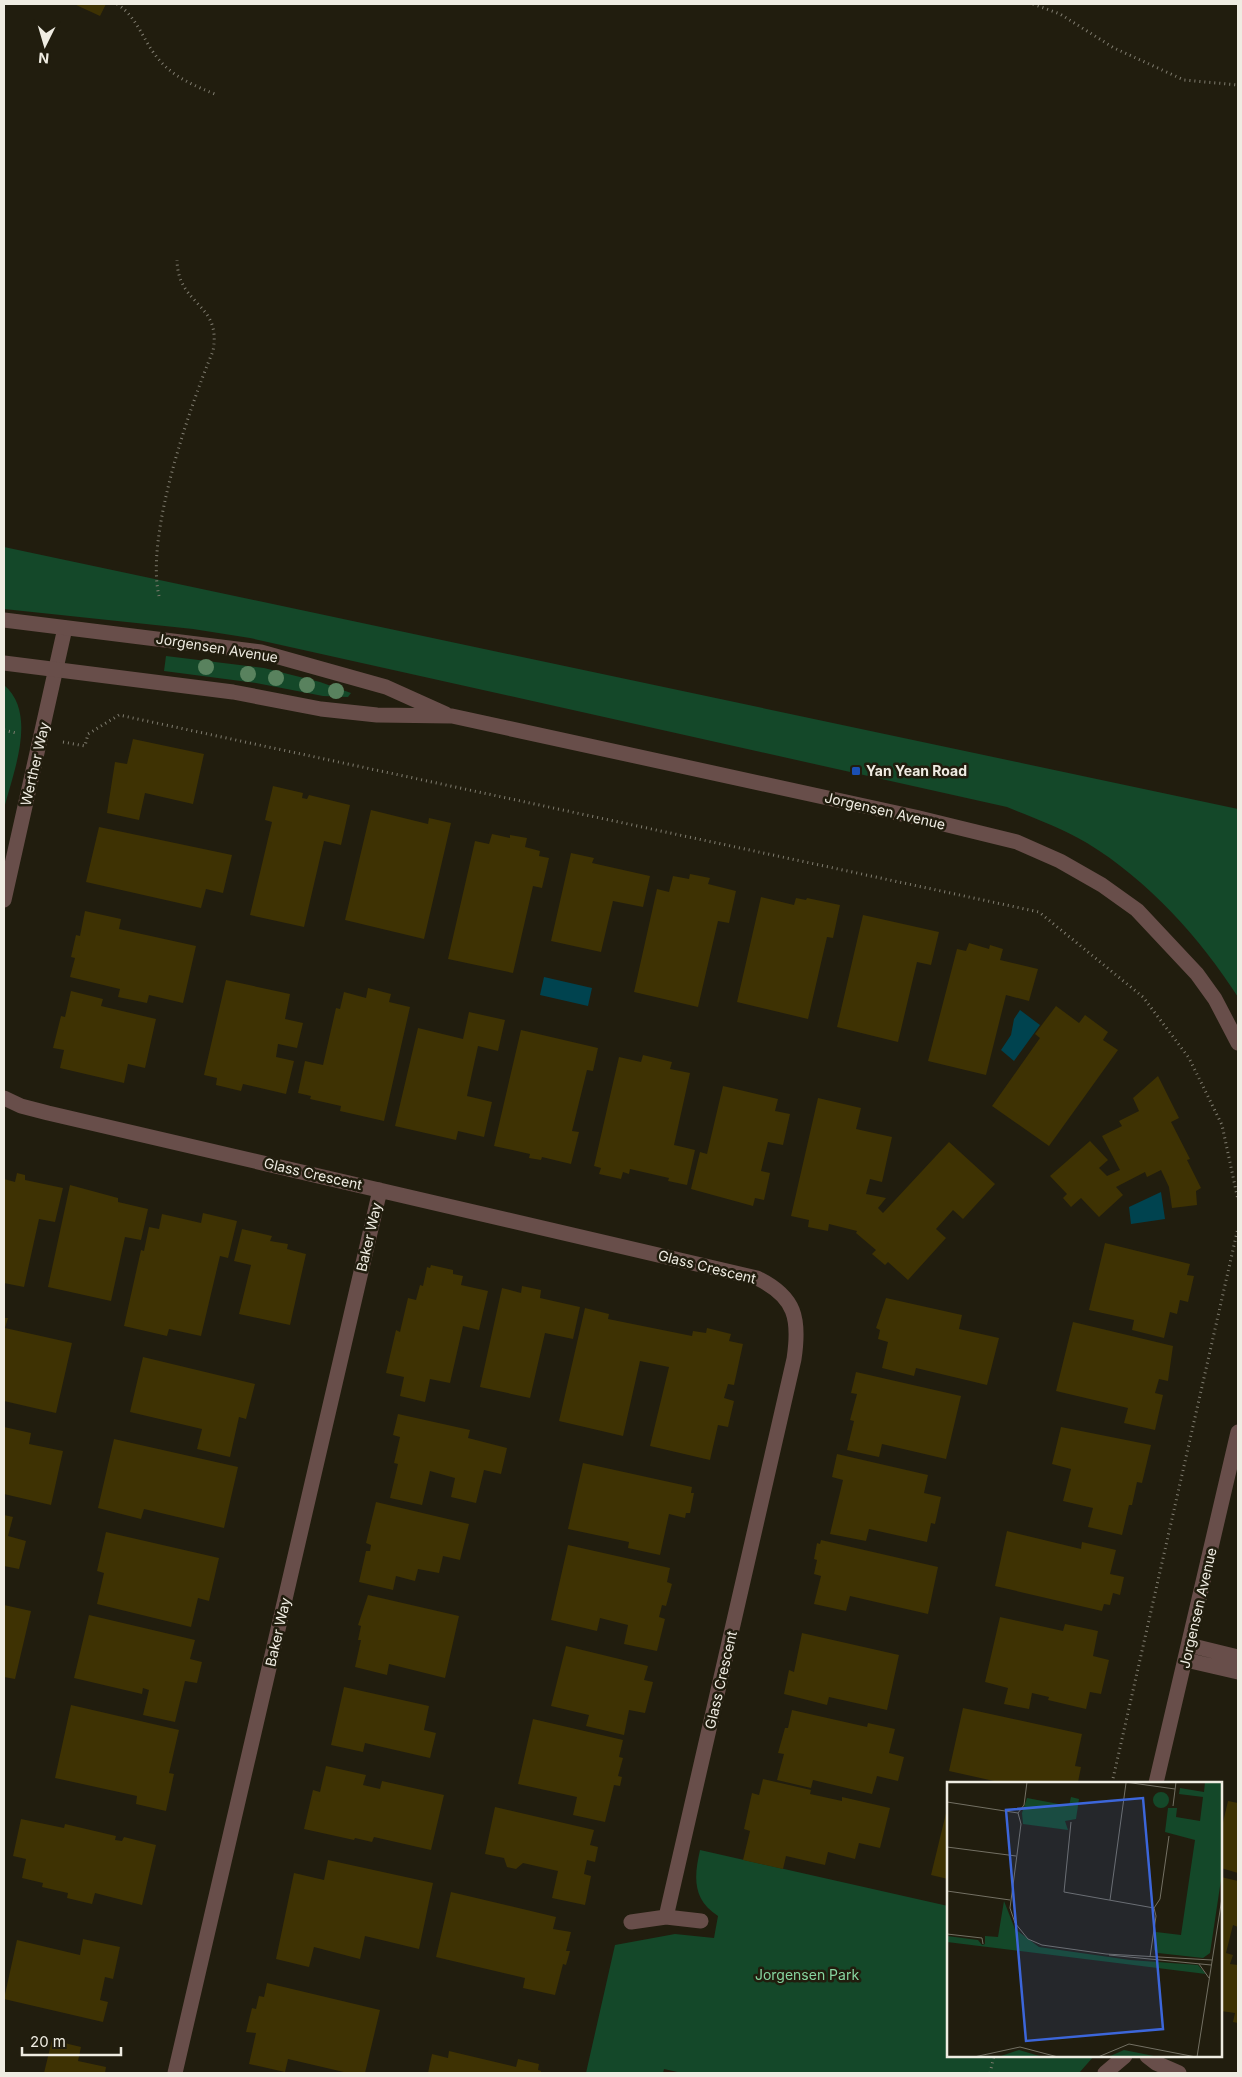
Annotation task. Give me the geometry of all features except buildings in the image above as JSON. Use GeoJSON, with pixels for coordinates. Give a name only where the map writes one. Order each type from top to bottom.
{"type":"FeatureCollection","features":[{"type":"Feature","properties":{"kind":"street","name":"Jorgensen Avenue"},"geometry":{"type":"LineString","coordinates":[[4,620],[262,652],[386,687],[452,716],[916,817],[1017,842],[1068,866],[1102,885],[1137,910],[1197,974],[1215,999],[1238,1043]]}},
{"type":"Feature","properties":{"kind":"street","name":"Werther Way"},"geometry":{"type":"LineString","coordinates":[[4,900],[65,628]]}},
{"type":"Feature","properties":{"kind":"street","name":"Jorgensen Avenue"},"geometry":{"type":"LineString","coordinates":[[4,663],[233,692],[321,709],[377,715],[452,716]]}},
{"type":"Feature","properties":{"kind":"street","name":"Glass Crescent"},"geometry":{"type":"LineString","coordinates":[[4,1098],[21,1106],[48,1113],[757,1278],[775,1286],[786,1297],[794,1314],[798,1332],[794,1359],[666,1917]]}},
{"type":"Feature","properties":{"kind":"street","name":"Baker Way"},"geometry":{"type":"LineString","coordinates":[[175,2073],[380,1190]]}},
{"type":"Feature","properties":{"kind":"street","name":"Jorgensen Avenue"},"geometry":{"type":"LineString","coordinates":[[1156,1782],[1238,1432]]}},
{"type":"Feature","properties":{"kind":"street"},"geometry":{"type":"LineString","coordinates":[[1189,1645],[1238,1657]]}},
{"type":"Feature","properties":{"kind":"street"},"geometry":{"type":"LineString","coordinates":[[1186,1660],[1238,1672]]}},
{"type":"Feature","properties":{"kind":"street"},"geometry":{"type":"LineString","coordinates":[[631,1922],[666,1917],[701,1920]]}},
{"type":"Feature","properties":{"kind":"street"},"geometry":{"type":"LineString","coordinates":[[1105,2073],[1124,2057]]}},
{"type":"Feature","properties":{"kind":"street"},"geometry":{"type":"LineString","coordinates":[[1148,2057],[1156,2063],[1179,2073]]}},
{"type":"Feature","properties":{"kind":"path"},"geometry":{"type":"LineString","coordinates":[[117,4],[138,24],[155,55],[165,67],[183,81],[216,95]]}},
{"type":"Feature","properties":{"kind":"path"},"geometry":{"type":"LineString","coordinates":[[1033,4],[1060,14],[1114,48],[1184,80],[1238,85]]}},
{"type":"Feature","properties":{"kind":"path"},"geometry":{"type":"LineString","coordinates":[[159,596],[155,567],[164,512],[178,456],[216,337],[214,324],[208,315],[181,285],[177,272],[177,260]]}},
{"type":"Feature","properties":{"kind":"path"},"geometry":{"type":"LineString","coordinates":[[4,730],[85,746],[88,734],[119,715],[1039,912],[1143,997],[1189,1058],[1222,1125],[1238,1200]]}},
{"type":"Feature","properties":{"kind":"path"},"geometry":{"type":"LineString","coordinates":[[1112,1782],[1200,1403],[1238,1228]]}},
{"type":"Feature","properties":{"kind":"path"},"geometry":{"type":"LineString","coordinates":[[990,2073],[994,2057]]}},
{"type":"Feature","properties":{"kind":"green space"},"geometry":{"type":"Polygon","coordinates":[[[4,547],[1238,809],[1238,997],[1190,932],[1152,892],[1131,874],[1087,843],[1007,807],[250,638],[193,629],[4,609],[4,547]]]}},
{"type":"Feature","properties":{"kind":"green space"},"geometry":{"type":"Polygon","coordinates":[[[166,656],[264,668],[320,682],[351,693],[348,697],[323,696],[256,683],[164,671],[166,656]]]}},
{"type":"Feature","properties":{"kind":"green space"},"geometry":{"type":"Polygon","coordinates":[[[4,685],[14,697],[20,711],[21,727],[17,761],[4,809],[4,685]]]}},
{"type":"Feature","properties":{"kind":"green space","name":"Jorgensen Park"},"geometry":{"type":"Polygon","coordinates":[[[700,1850],[947,1906],[947,2057],[1093,2057],[1079,2073],[682,2073],[664,2069],[663,2073],[586,2073],[615,1945],[675,1934],[714,1938],[718,1916],[703,1902],[699,1895],[696,1878],[700,1850]]]}},
{"type":"Feature","properties":{"kind":"water"},"geometry":{"type":"Polygon","coordinates":[[[544,977],[592,988],[588,1006],[540,995],[544,977]]]}},
{"type":"Feature","properties":{"kind":"water"},"geometry":{"type":"Polygon","coordinates":[[[1020,1010],[1040,1025],[1014,1061],[1001,1050],[1011,1035],[1014,1019],[1020,1010]]]}},
{"type":"Feature","properties":{"kind":"water"},"geometry":{"type":"Polygon","coordinates":[[[1161,1192],[1165,1219],[1131,1224],[1129,1207],[1161,1192]]]}},
{"type":"Feature","properties":{"kind":"place","name":"Yan Yean Road"},"geometry":{"type":"Point","coordinates":[856,771]}}]}
